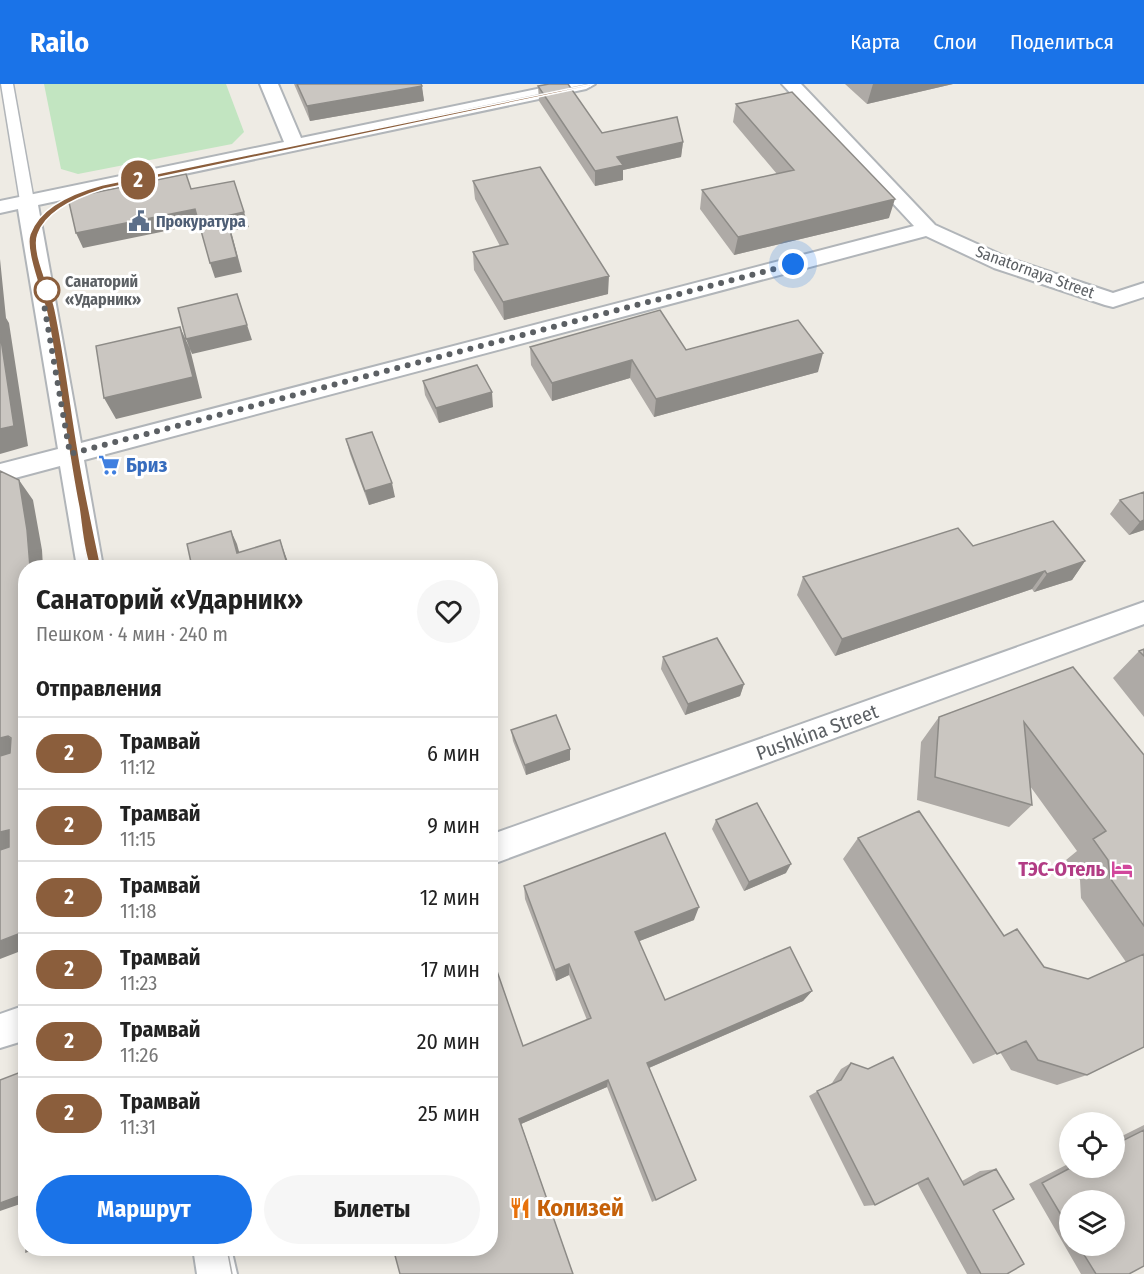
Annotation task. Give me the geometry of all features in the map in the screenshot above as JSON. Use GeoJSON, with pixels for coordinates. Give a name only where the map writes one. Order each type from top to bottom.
{"type":"FeatureCollection","features":[{"type":"Feature","properties":{"kind":"street"},"geometry":{"type":"LineString","coordinates":[[7,84],[89,560]]}},
{"type":"Feature","properties":{"kind":"street"},"geometry":{"type":"LineString","coordinates":[[269,84],[295,145]]}},
{"type":"Feature","properties":{"kind":"street"},"geometry":{"type":"LineString","coordinates":[[0,207],[586,84]]}},
{"type":"Feature","properties":{"kind":"street","name":"Sanatornaya Street"},"geometry":{"type":"LineString","coordinates":[[791,84],[928,229],[1001,263],[1113,300],[1144,290]]}},
{"type":"Feature","properties":{"kind":"street"},"geometry":{"type":"LineString","coordinates":[[0,473],[928,229]]}},
{"type":"Feature","properties":{"kind":"street","name":"Pushkina Street"},"geometry":{"type":"LineString","coordinates":[[498,847],[1144,613]]}},
{"type":"Feature","properties":{"kind":"street"},"geometry":{"type":"LineString","coordinates":[[0,1032],[18,1025]]}},
{"type":"Feature","properties":{"kind":"street"},"geometry":{"type":"LineString","coordinates":[[214,1256],[217,1274]]}},
{"type":"Feature","properties":{"kind":"green space"},"geometry":{"type":"Polygon","coordinates":[[[44,84],[226,84],[244,132],[232,144],[78,174],[61,169],[44,84]]]}},
{"type":"Feature","properties":{"kind":"building"},"geometry":{"type":"Polygon","coordinates":[[[297,84],[421,84],[422,86],[307,106],[297,84]]]}},
{"type":"Feature","properties":{"kind":"building"},"geometry":{"type":"Polygon","coordinates":[[[568,84],[602,133],[677,117],[683,142],[617,157],[623,165],[595,171],[538,86],[568,84]]]}},
{"type":"Feature","properties":{"kind":"building"},"geometry":{"type":"Polygon","coordinates":[[[792,92],[895,199],[738,237],[702,190],[794,170],[736,104],[792,92]]]}},
{"type":"Feature","properties":{"kind":"building"},"geometry":{"type":"Polygon","coordinates":[[[540,167],[609,276],[503,302],[473,252],[508,244],[473,181],[540,167]]]}},
{"type":"Feature","properties":{"kind":"building"},"geometry":{"type":"Polygon","coordinates":[[[186,174],[191,189],[234,181],[244,212],[226,216],[237,257],[210,263],[195,209],[76,233],[68,198],[186,174]]]}},
{"type":"Feature","properties":{"kind":"building"},"geometry":{"type":"Polygon","coordinates":[[[237,294],[247,325],[186,339],[178,308],[237,294]]]}},
{"type":"Feature","properties":{"kind":"building"},"geometry":{"type":"Polygon","coordinates":[[[660,310],[686,350],[798,320],[823,353],[656,399],[632,360],[552,383],[530,347],[660,310]]]}},
{"type":"Feature","properties":{"kind":"building"},"geometry":{"type":"Polygon","coordinates":[[[180,327],[193,377],[104,398],[96,346],[180,327]]]}},
{"type":"Feature","properties":{"kind":"building"},"geometry":{"type":"Polygon","coordinates":[[[0,333],[14,426],[0,429],[0,333]]]}},
{"type":"Feature","properties":{"kind":"building"},"geometry":{"type":"Polygon","coordinates":[[[477,365],[492,392],[436,408],[423,381],[477,365]]]}},
{"type":"Feature","properties":{"kind":"building"},"geometry":{"type":"Polygon","coordinates":[[[372,432],[392,483],[365,491],[346,439],[372,432]]]}},
{"type":"Feature","properties":{"kind":"building"},"geometry":{"type":"Polygon","coordinates":[[[0,471],[19,480],[29,560],[18,560],[18,934],[0,941],[0,850],[9,847],[9,830],[0,832],[0,756],[10,753],[11,738],[8,736],[0,738],[0,471]]]}},
{"type":"Feature","properties":{"kind":"building"},"geometry":{"type":"Polygon","coordinates":[[[1144,492],[1144,520],[1140,522],[1120,500],[1144,492]]]}},
{"type":"Feature","properties":{"kind":"building"},"geometry":{"type":"Polygon","coordinates":[[[1053,521],[1085,561],[1047,574],[1045,571],[842,639],[803,577],[958,528],[973,546],[1053,521]]]}},
{"type":"Feature","properties":{"kind":"building"},"geometry":{"type":"Polygon","coordinates":[[[231,531],[237,553],[280,540],[286,560],[190,560],[187,544],[231,531]]]}},
{"type":"Feature","properties":{"kind":"building"},"geometry":{"type":"Polygon","coordinates":[[[717,638],[744,684],[688,704],[663,657],[717,638]]]}},
{"type":"Feature","properties":{"kind":"building"},"geometry":{"type":"Polygon","coordinates":[[[1073,667],[1144,755],[1144,926],[1110,878],[1108,860],[1093,839],[1106,831],[1024,722],[1032,805],[935,777],[939,717],[1073,667]]]}},
{"type":"Feature","properties":{"kind":"building"},"geometry":{"type":"Polygon","coordinates":[[[556,715],[570,749],[525,765],[511,730],[556,715]]]}},
{"type":"Feature","properties":{"kind":"building"},"geometry":{"type":"Polygon","coordinates":[[[757,803],[791,864],[749,882],[716,820],[757,803]]]}},
{"type":"Feature","properties":{"kind":"building"},"geometry":{"type":"Polygon","coordinates":[[[919,811],[1004,936],[1017,929],[1044,967],[1088,979],[1144,954],[1144,1047],[1087,1075],[1038,1060],[1026,1041],[997,1054],[858,838],[919,811]]]}},
{"type":"Feature","properties":{"kind":"building"},"geometry":{"type":"Polygon","coordinates":[[[665,833],[699,907],[635,932],[665,1000],[790,947],[812,991],[647,1063],[696,1180],[656,1200],[608,1080],[519,1119],[573,1274],[400,1274],[395,1256],[498,1256],[498,974],[523,1046],[591,1018],[569,964],[555,970],[524,886],[665,833]]]}},
{"type":"Feature","properties":{"kind":"building"},"geometry":{"type":"Polygon","coordinates":[[[893,1057],[964,1185],[996,1169],[1014,1199],[993,1210],[1024,1264],[1007,1274],[981,1274],[928,1178],[875,1205],[817,1091],[841,1080],[851,1063],[868,1069],[893,1057]]]}},
{"type":"Feature","properties":{"kind":"building"},"geometry":{"type":"Polygon","coordinates":[[[18,1073],[18,1196],[0,1203],[0,1080],[18,1073]]]}},
{"type":"Feature","properties":{"kind":"building"},"geometry":{"type":"Polygon","coordinates":[[[1144,1130],[1144,1266],[1129,1274],[1096,1274],[1085,1256],[1125,1256],[1125,1190],[1059,1190],[1059,1212],[1042,1183],[1059,1174],[1059,1178],[1125,1178],[1125,1140],[1144,1130]]]}},
{"type":"Feature","properties":{"kind":"tram line"},"geometry":{"type":"LineString","coordinates":[[94,560],[55,330],[46,289],[33,251],[34,235],[44,216],[61,203],[102,187],[590,84]]}},
{"type":"Feature","properties":{"kind":"tram line","name":"2"},"geometry":{"type":"LineString","coordinates":[[94,560],[73,453],[56,334],[47,290],[36,264],[33,247],[33,235],[45,215],[80,194],[102,187],[590,84]]}},
{"type":"Feature","properties":{"kind":"tram line"},"geometry":{"type":"LineString","coordinates":[[229,1256],[232,1274]]}},
{"type":"Feature","properties":{"kind":"place","name":"Прокуратура"},"geometry":{"type":"Point","coordinates":[139,221]}},
{"type":"Feature","properties":{"kind":"place","name":"Санаторий «Ударник»"},"geometry":{"type":"Point","coordinates":[47,290]}},
{"type":"Feature","properties":{"kind":"place","name":"Бриз"},"geometry":{"type":"Point","coordinates":[109,465]}},
{"type":"Feature","properties":{"kind":"place","name":"ТЭС-Отель"},"geometry":{"type":"Point","coordinates":[1122,869]}},
{"type":"Feature","properties":{"kind":"place","name":"Колизей"},"geometry":{"type":"Point","coordinates":[520,1208]}},
{"type":"Feature","properties":{"kind":"route"},"geometry":{"type":"LineString","coordinates":[[47,290],[42,293],[70,454],[793,264]]}}]}
